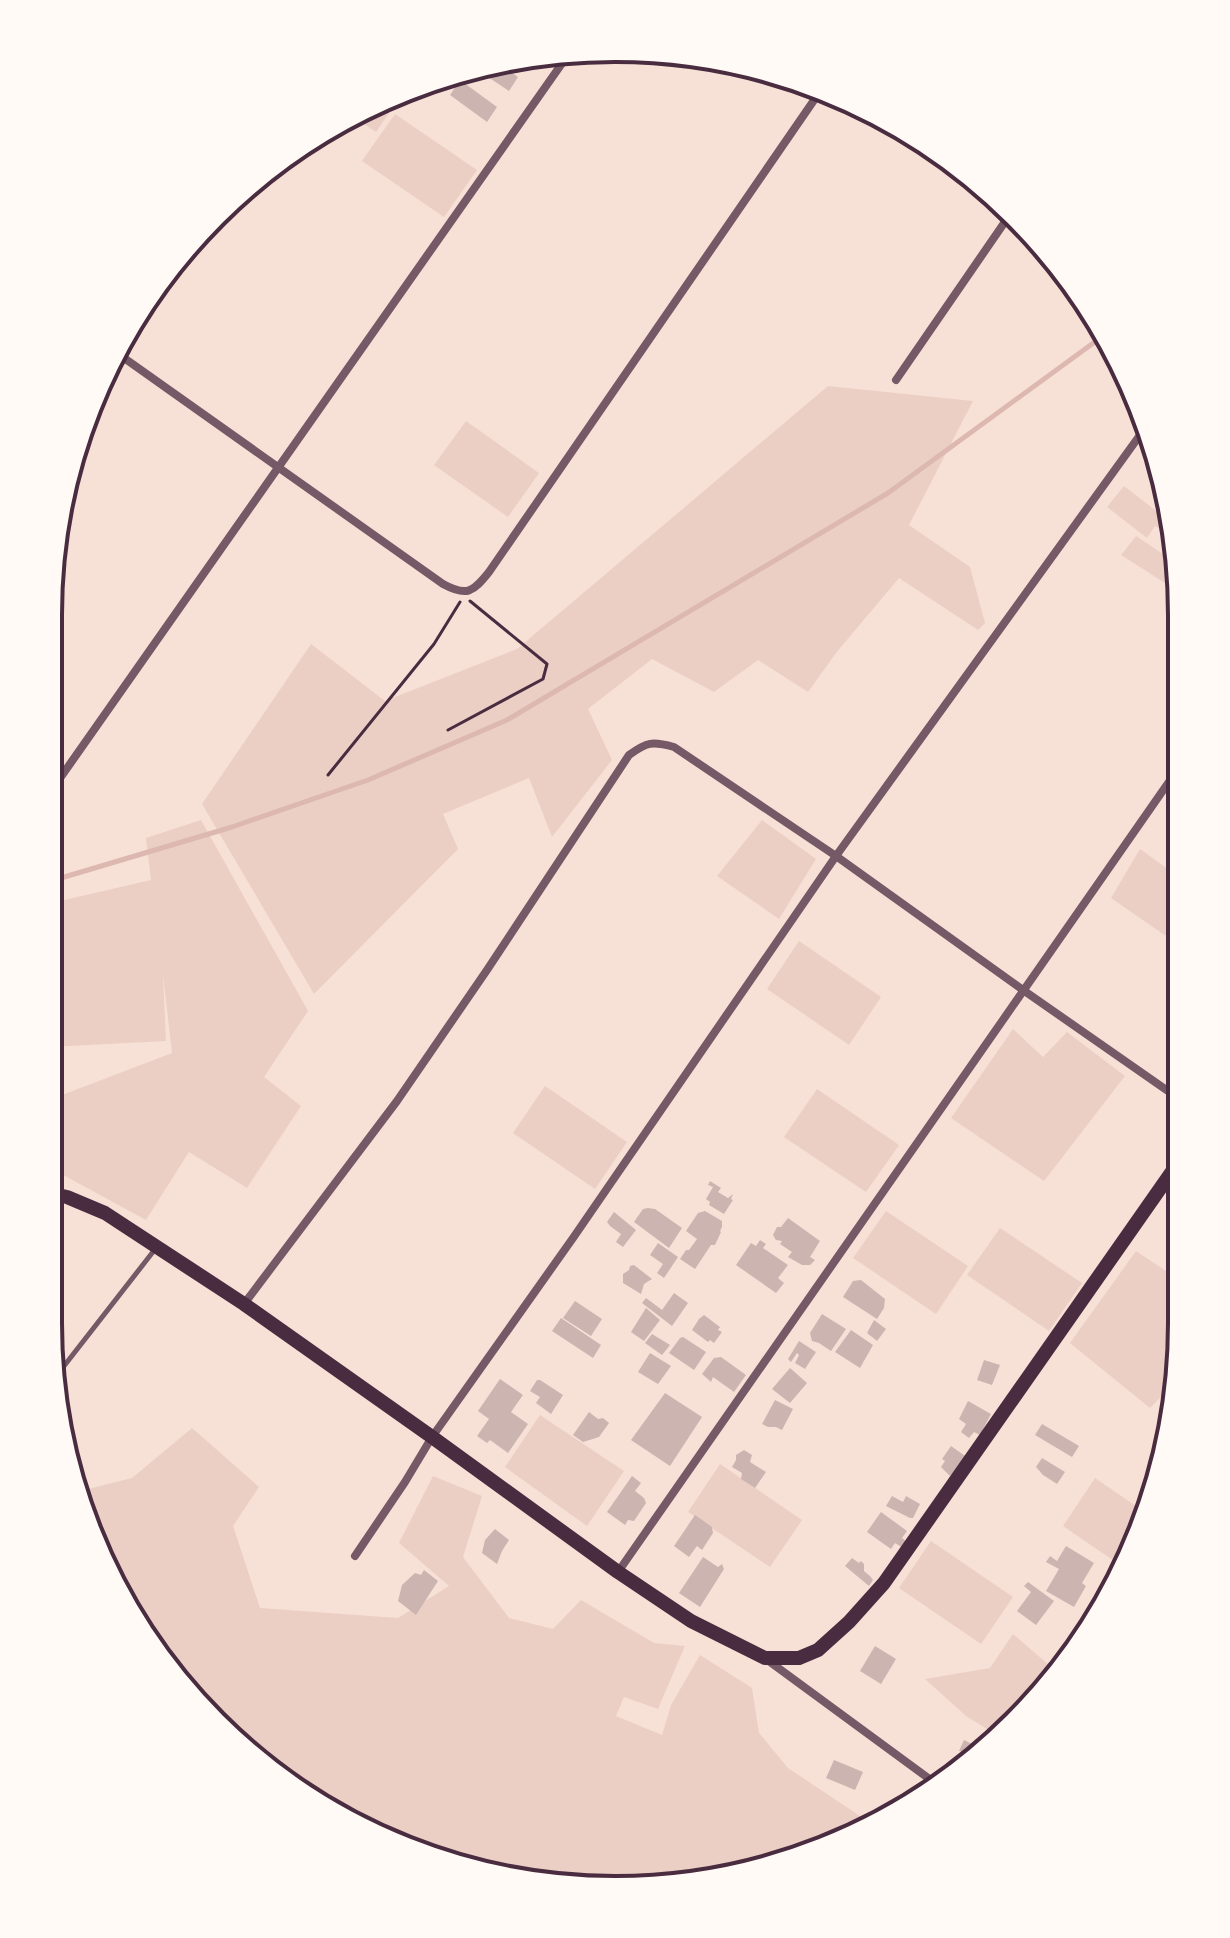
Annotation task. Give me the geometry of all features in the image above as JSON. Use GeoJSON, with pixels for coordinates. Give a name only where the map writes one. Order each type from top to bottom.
{"type":"FeatureCollection","features":[{"type":"Feature","properties":{"kind":"main road"},"geometry":{"type":"LineString","coordinates":[[62,1196],[105,1213],[244,1304],[691,1621],[765,1658],[799,1658],[818,1650],[849,1622],[884,1583],[1168,1177]]}},
{"type":"Feature","properties":{"kind":"street"},"geometry":{"type":"LineString","coordinates":[[62,775],[561,65]]}},
{"type":"Feature","properties":{"kind":"street"},"geometry":{"type":"LineString","coordinates":[[125,359],[443,584],[456,592],[467,592],[489,572],[815,99]]}},
{"type":"Feature","properties":{"kind":"street"},"geometry":{"type":"LineString","coordinates":[[896,380],[1004,223]]}},
{"type":"Feature","properties":{"kind":"street"},"geometry":{"type":"LineString","coordinates":[[355,1556],[432,1437],[836,856],[1139,437]]}},
{"type":"Feature","properties":{"kind":"street"},"geometry":{"type":"LineString","coordinates":[[244,1304],[397,1101],[629,755],[643,744],[656,742],[674,747],[836,856],[1168,1091]]}},
{"type":"Feature","properties":{"kind":"street"},"geometry":{"type":"LineString","coordinates":[[618,1572],[1168,783]]}},
{"type":"Feature","properties":{"kind":"street"},"geometry":{"type":"LineString","coordinates":[[765,1658],[929,1778]]}},
{"type":"Feature","properties":{"kind":"lane"},"geometry":{"type":"LineString","coordinates":[[64,1366],[157,1247]]}},
{"type":"Feature","properties":{"kind":"path"},"geometry":{"type":"LineString","coordinates":[[328,775],[434,644],[464,596],[547,664],[543,679],[448,730]]}},
{"type":"Feature","properties":{"kind":"shaded area"},"geometry":{"type":"Polygon","coordinates":[[[392,109],[376,132],[363,123],[392,109]]]}},
{"type":"Feature","properties":{"kind":"shaded area"},"geometry":{"type":"Polygon","coordinates":[[[395,114],[477,170],[444,217],[362,161],[395,114]]]}},
{"type":"Feature","properties":{"kind":"shaded area"},"geometry":{"type":"Polygon","coordinates":[[[828,386],[973,401],[909,525],[970,567],[985,623],[978,630],[899,578],[836,653],[808,692],[758,660],[714,692],[652,659],[588,709],[612,760],[552,837],[529,778],[443,814],[458,849],[314,994],[202,804],[311,644],[385,701],[517,649],[828,386]]]}},
{"type":"Feature","properties":{"kind":"shaded area"},"geometry":{"type":"Polygon","coordinates":[[[466,421],[539,473],[508,517],[434,465],[466,421]]]}},
{"type":"Feature","properties":{"kind":"shaded area"},"geometry":{"type":"Polygon","coordinates":[[[1124,486],[1158,512],[1161,529],[1155,526],[1147,538],[1107,507],[1124,486]]]}},
{"type":"Feature","properties":{"kind":"shaded area"},"geometry":{"type":"Polygon","coordinates":[[[1136,536],[1164,555],[1167,584],[1121,555],[1136,536]]]}},
{"type":"Feature","properties":{"kind":"shaded area"},"geometry":{"type":"Polygon","coordinates":[[[201,820],[308,1011],[264,1077],[301,1106],[247,1188],[189,1152],[146,1220],[62,1174],[62,1095],[172,1053],[163,975],[166,1041],[62,1046],[62,900],[151,880],[146,838],[201,820]]]}},
{"type":"Feature","properties":{"kind":"shaded area"},"geometry":{"type":"Polygon","coordinates":[[[762,820],[816,859],[779,919],[717,876],[762,820]]]}},
{"type":"Feature","properties":{"kind":"shaded area"},"geometry":{"type":"Polygon","coordinates":[[[1140,849],[1168,869],[1168,937],[1111,898],[1140,849]]]}},
{"type":"Feature","properties":{"kind":"shaded area"},"geometry":{"type":"Polygon","coordinates":[[[799,941],[881,997],[849,1045],[767,989],[799,941]]]}},
{"type":"Feature","properties":{"kind":"shaded area"},"geometry":{"type":"Polygon","coordinates":[[[1013,1029],[1043,1057],[1067,1032],[1125,1076],[1044,1181],[951,1118],[1013,1029]]]}},
{"type":"Feature","properties":{"kind":"shaded area"},"geometry":{"type":"Polygon","coordinates":[[[545,1086],[627,1142],[595,1189],[513,1133],[545,1086]]]}},
{"type":"Feature","properties":{"kind":"shaded area"},"geometry":{"type":"Polygon","coordinates":[[[817,1089],[899,1145],[866,1192],[784,1137],[817,1089]]]}},
{"type":"Feature","properties":{"kind":"shaded area"},"geometry":{"type":"Polygon","coordinates":[[[886,1211],[968,1266],[936,1314],[853,1258],[886,1211]]]}},
{"type":"Feature","properties":{"kind":"shaded area"},"geometry":{"type":"Polygon","coordinates":[[[1000,1228],[1082,1283],[1049,1331],[967,1275],[1000,1228]]]}},
{"type":"Feature","properties":{"kind":"shaded area"},"geometry":{"type":"Polygon","coordinates":[[[1136,1251],[1168,1272],[1167,1359],[1163,1394],[1150,1408],[1070,1343],[1136,1251]]]}},
{"type":"Feature","properties":{"kind":"shaded area"},"geometry":{"type":"Polygon","coordinates":[[[540,1415],[624,1471],[587,1526],[505,1467],[540,1415]]]}},
{"type":"Feature","properties":{"kind":"shaded area"},"geometry":{"type":"Polygon","coordinates":[[[192,1428],[259,1487],[233,1526],[260,1608],[398,1618],[449,1586],[399,1543],[433,1476],[482,1496],[463,1557],[509,1618],[553,1629],[581,1600],[654,1643],[685,1646],[658,1709],[624,1697],[616,1716],[662,1735],[671,1705],[700,1655],[752,1688],[759,1733],[788,1768],[863,1818],[793,1847],[758,1857],[687,1871],[615,1876],[543,1871],[472,1857],[437,1847],[370,1819],[308,1783],[250,1739],[199,1688],[155,1630],[119,1568],[88,1489],[132,1478],[192,1428]]]}},
{"type":"Feature","properties":{"kind":"shaded area"},"geometry":{"type":"Polygon","coordinates":[[[720,1464],[802,1520],[770,1567],[688,1512],[720,1464]]]}},
{"type":"Feature","properties":{"kind":"shaded area"},"geometry":{"type":"Polygon","coordinates":[[[1095,1478],[1137,1507],[1114,1561],[1063,1526],[1095,1478]]]}},
{"type":"Feature","properties":{"kind":"shaded area"},"geometry":{"type":"Polygon","coordinates":[[[931,1541],[1013,1597],[981,1644],[899,1588],[931,1541]]]}},
{"type":"Feature","properties":{"kind":"shaded area"},"geometry":{"type":"Polygon","coordinates":[[[1013,1634],[1050,1665],[989,1730],[966,1716],[925,1679],[990,1668],[1013,1634]]]}},
{"type":"Feature","properties":{"kind":"building"},"geometry":{"type":"Polygon","coordinates":[[[511,72],[518,77],[509,91],[488,77],[511,72]]]}},
{"type":"Feature","properties":{"kind":"building"},"geometry":{"type":"Polygon","coordinates":[[[464,83],[497,107],[487,122],[450,95],[456,85],[464,83]]]}},
{"type":"Feature","properties":{"kind":"building"},"geometry":{"type":"Polygon","coordinates":[[[710,1181],[721,1188],[718,1192],[728,1198],[733,1194],[733,1200],[724,1214],[709,1205],[706,1199],[713,1187],[708,1185],[710,1181]]]}},
{"type":"Feature","properties":{"kind":"building"},"geometry":{"type":"Polygon","coordinates":[[[643,1209],[655,1209],[682,1228],[669,1248],[634,1222],[643,1209]]]}},
{"type":"Feature","properties":{"kind":"building"},"geometry":{"type":"Polygon","coordinates":[[[705,1211],[722,1221],[722,1227],[715,1245],[711,1245],[695,1269],[680,1259],[697,1239],[686,1231],[698,1213],[705,1211]]]}},
{"type":"Feature","properties":{"kind":"building"},"geometry":{"type":"Polygon","coordinates":[[[614,1212],[636,1230],[623,1247],[616,1242],[621,1234],[607,1222],[614,1212]]]}},
{"type":"Feature","properties":{"kind":"building"},"geometry":{"type":"Polygon","coordinates":[[[788,1218],[820,1241],[810,1257],[815,1260],[810,1265],[802,1265],[788,1257],[792,1252],[773,1235],[788,1218]]]}},
{"type":"Feature","properties":{"kind":"building"},"geometry":{"type":"Polygon","coordinates":[[[760,1240],[766,1244],[763,1248],[788,1265],[778,1278],[784,1283],[776,1293],[736,1265],[751,1243],[756,1246],[760,1240]]]}},
{"type":"Feature","properties":{"kind":"building"},"geometry":{"type":"Polygon","coordinates":[[[658,1243],[678,1257],[664,1278],[657,1273],[663,1264],[650,1255],[658,1243]]]}},
{"type":"Feature","properties":{"kind":"building"},"geometry":{"type":"Polygon","coordinates":[[[634,1265],[652,1279],[644,1284],[641,1294],[623,1283],[623,1274],[634,1265]]]}},
{"type":"Feature","properties":{"kind":"building"},"geometry":{"type":"Polygon","coordinates":[[[861,1280],[885,1299],[884,1308],[877,1319],[843,1297],[853,1281],[861,1280]]]}},
{"type":"Feature","properties":{"kind":"building"},"geometry":{"type":"Polygon","coordinates":[[[674,1293],[688,1303],[672,1326],[642,1303],[646,1298],[662,1310],[674,1293]]]}},
{"type":"Feature","properties":{"kind":"building"},"geometry":{"type":"Polygon","coordinates":[[[575,1301],[602,1319],[591,1336],[563,1318],[575,1301]]]}},
{"type":"Feature","properties":{"kind":"building"},"geometry":{"type":"Polygon","coordinates":[[[646,1308],[660,1320],[644,1341],[631,1332],[646,1308]]]}},
{"type":"Feature","properties":{"kind":"building"},"geometry":{"type":"Polygon","coordinates":[[[822,1314],[846,1329],[831,1351],[812,1341],[810,1333],[822,1314]]]}},
{"type":"Feature","properties":{"kind":"building"},"geometry":{"type":"Polygon","coordinates":[[[704,1315],[722,1332],[714,1343],[692,1330],[704,1315]]]}},
{"type":"Feature","properties":{"kind":"building"},"geometry":{"type":"Polygon","coordinates":[[[561,1318],[601,1345],[593,1358],[552,1331],[561,1318]]]}},
{"type":"Feature","properties":{"kind":"building"},"geometry":{"type":"Polygon","coordinates":[[[874,1320],[886,1329],[877,1341],[867,1333],[874,1320]]]}},
{"type":"Feature","properties":{"kind":"building"},"geometry":{"type":"Polygon","coordinates":[[[851,1330],[873,1345],[860,1368],[835,1352],[851,1330]]]}},
{"type":"Feature","properties":{"kind":"building"},"geometry":{"type":"Polygon","coordinates":[[[652,1334],[670,1345],[662,1355],[645,1343],[652,1334]]]}},
{"type":"Feature","properties":{"kind":"building"},"geometry":{"type":"Polygon","coordinates":[[[683,1337],[706,1352],[694,1370],[669,1353],[683,1337]]]}},
{"type":"Feature","properties":{"kind":"building"},"geometry":{"type":"Polygon","coordinates":[[[799,1341],[816,1352],[805,1369],[795,1363],[797,1353],[791,1362],[788,1359],[799,1341]]]}},
{"type":"Feature","properties":{"kind":"building"},"geometry":{"type":"Polygon","coordinates":[[[650,1353],[671,1366],[658,1384],[638,1372],[650,1353]]]}},
{"type":"Feature","properties":{"kind":"building"},"geometry":{"type":"Polygon","coordinates":[[[721,1357],[746,1375],[734,1392],[713,1377],[711,1382],[702,1374],[714,1358],[721,1357]]]}},
{"type":"Feature","properties":{"kind":"building"},"geometry":{"type":"Polygon","coordinates":[[[984,1360],[1000,1365],[992,1385],[977,1380],[984,1360]]]}},
{"type":"Feature","properties":{"kind":"building"},"geometry":{"type":"Polygon","coordinates":[[[790,1368],[807,1383],[790,1403],[772,1389],[790,1368]]]}},
{"type":"Feature","properties":{"kind":"building"},"geometry":{"type":"Polygon","coordinates":[[[500,1379],[523,1395],[511,1412],[528,1424],[508,1453],[490,1440],[487,1443],[477,1436],[489,1419],[478,1411],[500,1379]]]}},
{"type":"Feature","properties":{"kind":"building"},"geometry":{"type":"Polygon","coordinates":[[[537,1380],[563,1395],[551,1414],[536,1403],[540,1397],[530,1391],[537,1380]]]}},
{"type":"Feature","properties":{"kind":"building"},"geometry":{"type":"Polygon","coordinates":[[[665,1393],[702,1417],[670,1466],[631,1440],[665,1393]]]}},
{"type":"Feature","properties":{"kind":"building"},"geometry":{"type":"Polygon","coordinates":[[[775,1400],[793,1409],[782,1430],[762,1424],[775,1400]]]}},
{"type":"Feature","properties":{"kind":"building"},"geometry":{"type":"Polygon","coordinates":[[[968,1401],[991,1414],[980,1435],[974,1432],[969,1438],[961,1432],[966,1424],[959,1419],[968,1401]]]}},
{"type":"Feature","properties":{"kind":"building"},"geometry":{"type":"Polygon","coordinates":[[[589,1412],[609,1423],[599,1437],[583,1442],[573,1435],[589,1412]]]}},
{"type":"Feature","properties":{"kind":"building"},"geometry":{"type":"Polygon","coordinates":[[[1042,1424],[1079,1446],[1072,1457],[1035,1435],[1042,1424]]]}},
{"type":"Feature","properties":{"kind":"building"},"geometry":{"type":"Polygon","coordinates":[[[951,1446],[968,1458],[950,1476],[941,1467],[945,1461],[942,1459],[951,1446]]]}},
{"type":"Feature","properties":{"kind":"building"},"geometry":{"type":"Polygon","coordinates":[[[744,1450],[752,1455],[750,1462],[766,1472],[755,1488],[741,1479],[742,1473],[732,1467],[736,1455],[744,1450]]]}},
{"type":"Feature","properties":{"kind":"building"},"geometry":{"type":"Polygon","coordinates":[[[1042,1458],[1065,1472],[1057,1484],[1036,1467],[1042,1458]]]}},
{"type":"Feature","properties":{"kind":"building"},"geometry":{"type":"Polygon","coordinates":[[[632,1476],[641,1483],[635,1491],[646,1503],[634,1521],[628,1520],[625,1525],[607,1512],[632,1476]]]}},
{"type":"Feature","properties":{"kind":"building"},"geometry":{"type":"Polygon","coordinates":[[[892,1496],[903,1502],[906,1496],[920,1504],[913,1518],[886,1506],[892,1496]]]}},
{"type":"Feature","properties":{"kind":"building"},"geometry":{"type":"Polygon","coordinates":[[[881,1512],[907,1531],[902,1538],[907,1542],[903,1548],[895,1543],[891,1549],[867,1532],[881,1512]]]}},
{"type":"Feature","properties":{"kind":"building"},"geometry":{"type":"Polygon","coordinates":[[[695,1515],[712,1527],[713,1533],[702,1550],[697,1546],[689,1557],[674,1546],[695,1515]]]}},
{"type":"Feature","properties":{"kind":"building"},"geometry":{"type":"Polygon","coordinates":[[[495,1529],[509,1540],[497,1564],[482,1553],[485,1540],[495,1529]]]}},
{"type":"Feature","properties":{"kind":"building"},"geometry":{"type":"Polygon","coordinates":[[[1066,1546],[1094,1563],[1082,1583],[1086,1586],[1074,1607],[1046,1591],[1059,1569],[1046,1562],[1050,1556],[1057,1561],[1066,1546]]]}},
{"type":"Feature","properties":{"kind":"building"},"geometry":{"type":"Polygon","coordinates":[[[703,1557],[718,1567],[722,1564],[724,1569],[700,1607],[679,1593],[703,1557]]]}},
{"type":"Feature","properties":{"kind":"building"},"geometry":{"type":"Polygon","coordinates":[[[852,1558],[864,1564],[864,1571],[873,1580],[869,1586],[845,1566],[852,1558]]]}},
{"type":"Feature","properties":{"kind":"building"},"geometry":{"type":"Polygon","coordinates":[[[424,1570],[438,1581],[416,1615],[398,1601],[402,1585],[415,1573],[421,1575],[424,1570]]]}},
{"type":"Feature","properties":{"kind":"building"},"geometry":{"type":"Polygon","coordinates":[[[1028,1582],[1054,1601],[1036,1625],[1017,1611],[1031,1592],[1024,1586],[1028,1582]]]}},
{"type":"Feature","properties":{"kind":"building"},"geometry":{"type":"Polygon","coordinates":[[[875,1646],[896,1659],[881,1684],[860,1671],[875,1646]]]}},
{"type":"Feature","properties":{"kind":"building"},"geometry":{"type":"Polygon","coordinates":[[[964,1740],[973,1745],[964,1752],[959,1751],[964,1740]]]}},
{"type":"Feature","properties":{"kind":"building"},"geometry":{"type":"Polygon","coordinates":[[[834,1760],[863,1772],[855,1790],[826,1778],[834,1760]]]}},
{"type":"Feature","properties":{"kind":"waterway"},"geometry":{"type":"LineString","coordinates":[[62,878],[232,827],[368,780],[507,720],[888,493],[1095,341]]}}]}
